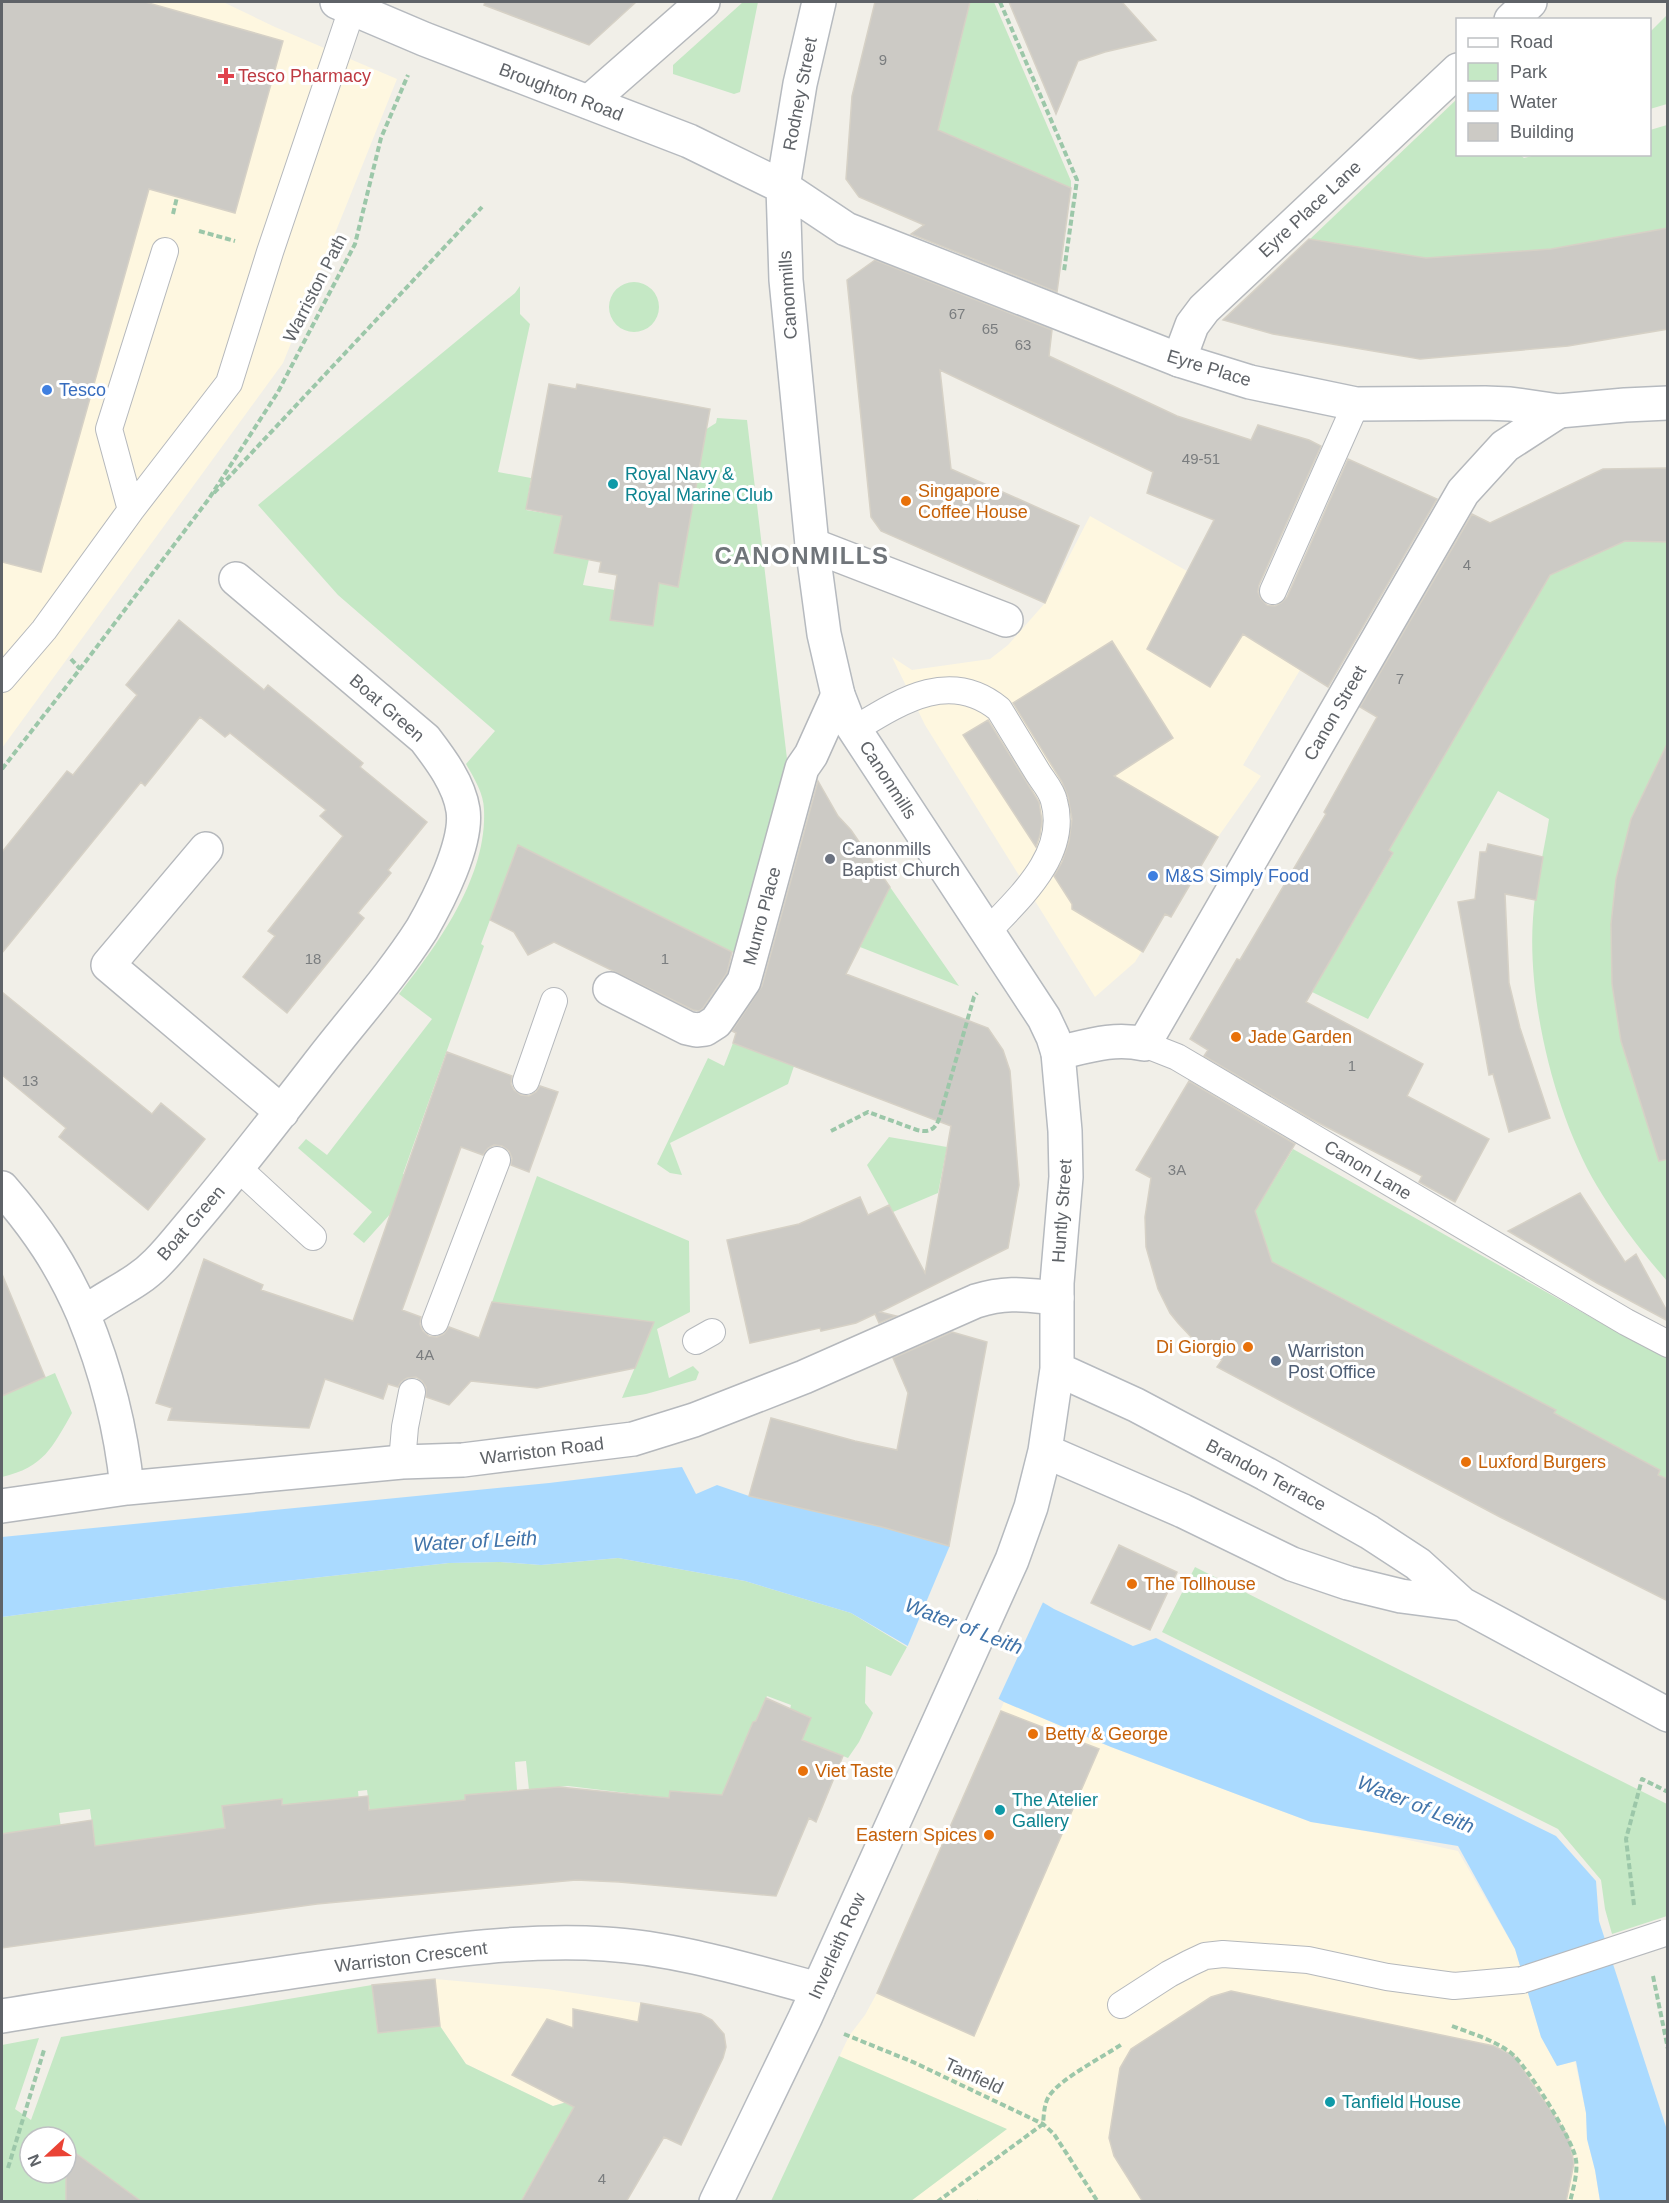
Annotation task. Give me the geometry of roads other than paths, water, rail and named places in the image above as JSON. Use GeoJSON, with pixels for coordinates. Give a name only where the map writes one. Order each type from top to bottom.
{"type":"FeatureCollection","features":[{"type":"Feature","properties":{"kind":"street"},"geometry":{"type":"LineString","coordinates":[[589,102],[703,2]]}},
{"type":"Feature","properties":{"kind":"street","name":"Rodney Street"},"geometry":{"type":"LineString","coordinates":[[783,188],[800,84],[819,2]]}},
{"type":"Feature","properties":{"kind":"street"},"geometry":{"type":"LineString","coordinates":[[1513,18],[1530,2]]}},
{"type":"Feature","properties":{"kind":"street","name":"Broughton Road"},"geometry":{"type":"LineString","coordinates":[[345,5],[424,39],[688,141],[783,188]]}},
{"type":"Feature","properties":{"kind":"street","name":"Eyre Place Lane"},"geometry":{"type":"LineString","coordinates":[[1179,360],[1192,325],[1204,309],[1456,72]]}},
{"type":"Feature","properties":{"kind":"street","name":"Eyre Place"},"geometry":{"type":"LineString","coordinates":[[783,188],[846,229],[1179,360],[1250,382],[1356,404],[1485,403],[1559,411],[1668,403]]}},
{"type":"Feature","properties":{"kind":"street","name":"Canonmills"},"geometry":{"type":"LineString","coordinates":[[783,188],[786,279],[812,545],[824,634],[838,695],[847,718],[878,767],[1044,1018],[1058,1053]]}},
{"type":"Feature","properties":{"kind":"street","name":"Canon Street"},"geometry":{"type":"LineString","coordinates":[[1144,1044],[1461,495],[1505,446],[1559,411]]}},
{"type":"Feature","properties":{"kind":"street"},"geometry":{"type":"LineString","coordinates":[[812,545],[1006,620]]}},
{"type":"Feature","properties":{"kind":"street","name":"Boat Green"},"geometry":{"type":"LineString","coordinates":[[83,1314],[100,1301],[139,1279],[158,1263],[282,1112],[338,1055],[423,927],[447,879],[456,856],[461,833],[463,811],[448,772],[425,739],[347,665],[236,579]]}},
{"type":"Feature","properties":{"kind":"street","name":"Munro Place"},"geometry":{"type":"LineString","coordinates":[[610,989],[687,1028],[705,1029],[716,1022],[744,981],[802,768],[811,755],[838,695]]}},
{"type":"Feature","properties":{"kind":"street"},"geometry":{"type":"LineString","coordinates":[[206,849],[108,965],[282,1112]]}},
{"type":"Feature","properties":{"kind":"street","name":"Canon Lane"},"geometry":{"type":"LineString","coordinates":[[1058,1053],[1111,1040],[1128,1040],[1144,1044]]}},
{"type":"Feature","properties":{"kind":"street","name":"Huntly Street"},"geometry":{"type":"LineString","coordinates":[[1012,1560],[1031,1507],[1045,1451],[1057,1369],[1057,1283],[1066,1177],[1065,1131],[1058,1053]]}},
{"type":"Feature","properties":{"kind":"street"},"geometry":{"type":"LineString","coordinates":[[2,1188],[55,1256],[83,1314],[107,1380],[124,1458],[127,1488]]}},
{"type":"Feature","properties":{"kind":"street","name":"Warriston Road"},"geometry":{"type":"LineString","coordinates":[[2,1506],[127,1488],[402,1462],[462,1460],[633,1439],[694,1420],[804,1377],[994,1295],[1009,1293],[1058,1298]]}},
{"type":"Feature","properties":{"kind":"street","name":"Brandon Terrace"},"geometry":{"type":"LineString","coordinates":[[1057,1369],[1136,1405],[1370,1532],[1418,1564],[1462,1604],[1668,1715]]}},
{"type":"Feature","properties":{"kind":"street","name":"Brandon Terrace"},"geometry":{"type":"LineString","coordinates":[[1045,1451],[1183,1511],[1293,1564],[1348,1583],[1391,1593],[1462,1604]]}},
{"type":"Feature","properties":{"kind":"street","name":"Inverleith Row"},"geometry":{"type":"LineString","coordinates":[[716,2202],[812,2003],[1012,1560]]}},
{"type":"Feature","properties":{"kind":"street","name":"Warriston Crescent"},"geometry":{"type":"LineString","coordinates":[[2,2016],[421,1954],[472,1948],[572,1943],[647,1949],[727,1966],[812,2003]]}},
{"type":"Feature","properties":{"kind":"lane"},"geometry":{"type":"LineString","coordinates":[[2,679],[44,630],[131,510],[230,383],[345,5]]}},
{"type":"Feature","properties":{"kind":"lane"},"geometry":{"type":"LineString","coordinates":[[131,510],[109,429],[165,251]]}},
{"type":"Feature","properties":{"kind":"lane"},"geometry":{"type":"LineString","coordinates":[[1273,591],[1356,404]]}},
{"type":"Feature","properties":{"kind":"lane"},"geometry":{"type":"LineString","coordinates":[[855,729],[912,698],[942,690],[972,693],[987,699],[999,709],[1054,800],[1056,819],[1048,856],[1040,872],[988,931]]}},
{"type":"Feature","properties":{"kind":"lane"},"geometry":{"type":"LineString","coordinates":[[526,1081],[554,1001]]}},
{"type":"Feature","properties":{"kind":"lane","name":"Canon Lane"},"geometry":{"type":"LineString","coordinates":[[1144,1044],[1177,1057],[1616,1317],[1668,1344]]}},
{"type":"Feature","properties":{"kind":"lane"},"geometry":{"type":"LineString","coordinates":[[435,1322],[497,1160]]}},
{"type":"Feature","properties":{"kind":"lane"},"geometry":{"type":"LineString","coordinates":[[238,1168],[313,1238]]}},
{"type":"Feature","properties":{"kind":"lane"},"geometry":{"type":"LineString","coordinates":[[402,1462],[405,1427],[412,1392]]}},
{"type":"Feature","properties":{"kind":"lane"},"geometry":{"type":"LineString","coordinates":[[1121,2005],[1169,1974],[1205,1956],[1223,1954],[1308,1960],[1387,1977],[1454,1986],[1522,1980],[1666,1933]]}},
{"type":"Feature","properties":{"kind":"water","name":"Water of Leith"},"geometry":{"type":"Polygon","coordinates":[[[682,1467],[696,1494],[717,1485],[749,1496],[882,1527],[949,1546],[1054,1609],[1133,1646],[1156,1638],[1556,1836],[1596,1881],[1599,1921],[1667,2130],[1667,2201],[1600,2201],[1587,2139],[1586,2113],[1576,2061],[1557,2066],[1541,2037],[1515,1949],[1458,1846],[1311,1822],[1111,1747],[1004,1702],[851,1613],[745,1581],[618,1558],[541,1565],[500,1562],[449,1563],[222,1588],[2,1617],[2,1537],[549,1483],[682,1467]]]}},
{"type":"Feature","properties":{"kind":"place","name":"Tesco Pharmacy"},"geometry":{"type":"Point","coordinates":[226,76]}},
{"type":"Feature","properties":{"kind":"place","name":"Tesco"},"geometry":{"type":"Point","coordinates":[47,390]}},
{"type":"Feature","properties":{"kind":"place","name":"Royal Navy & Royal Marine Club"},"geometry":{"type":"Point","coordinates":[613,484]}},
{"type":"Feature","properties":{"kind":"place","name":"Singapore Coffee House"},"geometry":{"type":"Point","coordinates":[906,501]}},
{"type":"Feature","properties":{"kind":"place","name":"Canonmills Baptist Church"},"geometry":{"type":"Point","coordinates":[830,859]}},
{"type":"Feature","properties":{"kind":"place","name":"M&S Simply Food"},"geometry":{"type":"Point","coordinates":[1153,876]}},
{"type":"Feature","properties":{"kind":"place","name":"Jade Garden"},"geometry":{"type":"Point","coordinates":[1236,1037]}},
{"type":"Feature","properties":{"kind":"place","name":"Di Giorgio"},"geometry":{"type":"Point","coordinates":[1248,1347]}},
{"type":"Feature","properties":{"kind":"place","name":"Warriston Post Office"},"geometry":{"type":"Point","coordinates":[1276,1361]}},
{"type":"Feature","properties":{"kind":"place","name":"Luxford Burgers"},"geometry":{"type":"Point","coordinates":[1466,1462]}},
{"type":"Feature","properties":{"kind":"place","name":"The Tollhouse"},"geometry":{"type":"Point","coordinates":[1132,1584]}},
{"type":"Feature","properties":{"kind":"place","name":"Betty & George"},"geometry":{"type":"Point","coordinates":[1033,1734]}},
{"type":"Feature","properties":{"kind":"place","name":"Viet Taste"},"geometry":{"type":"Point","coordinates":[803,1771]}},
{"type":"Feature","properties":{"kind":"place","name":"The Atelier Gallery"},"geometry":{"type":"Point","coordinates":[1000,1810]}},
{"type":"Feature","properties":{"kind":"place","name":"Eastern Spices"},"geometry":{"type":"Point","coordinates":[989,1835]}},
{"type":"Feature","properties":{"kind":"place","name":"Tanfield House"},"geometry":{"type":"Point","coordinates":[1330,2102]}},
{"type":"Feature","properties":{"kind":"district","name":"CANONMILLS"},"geometry":{"type":"Point","coordinates":[802,555]}}]}
